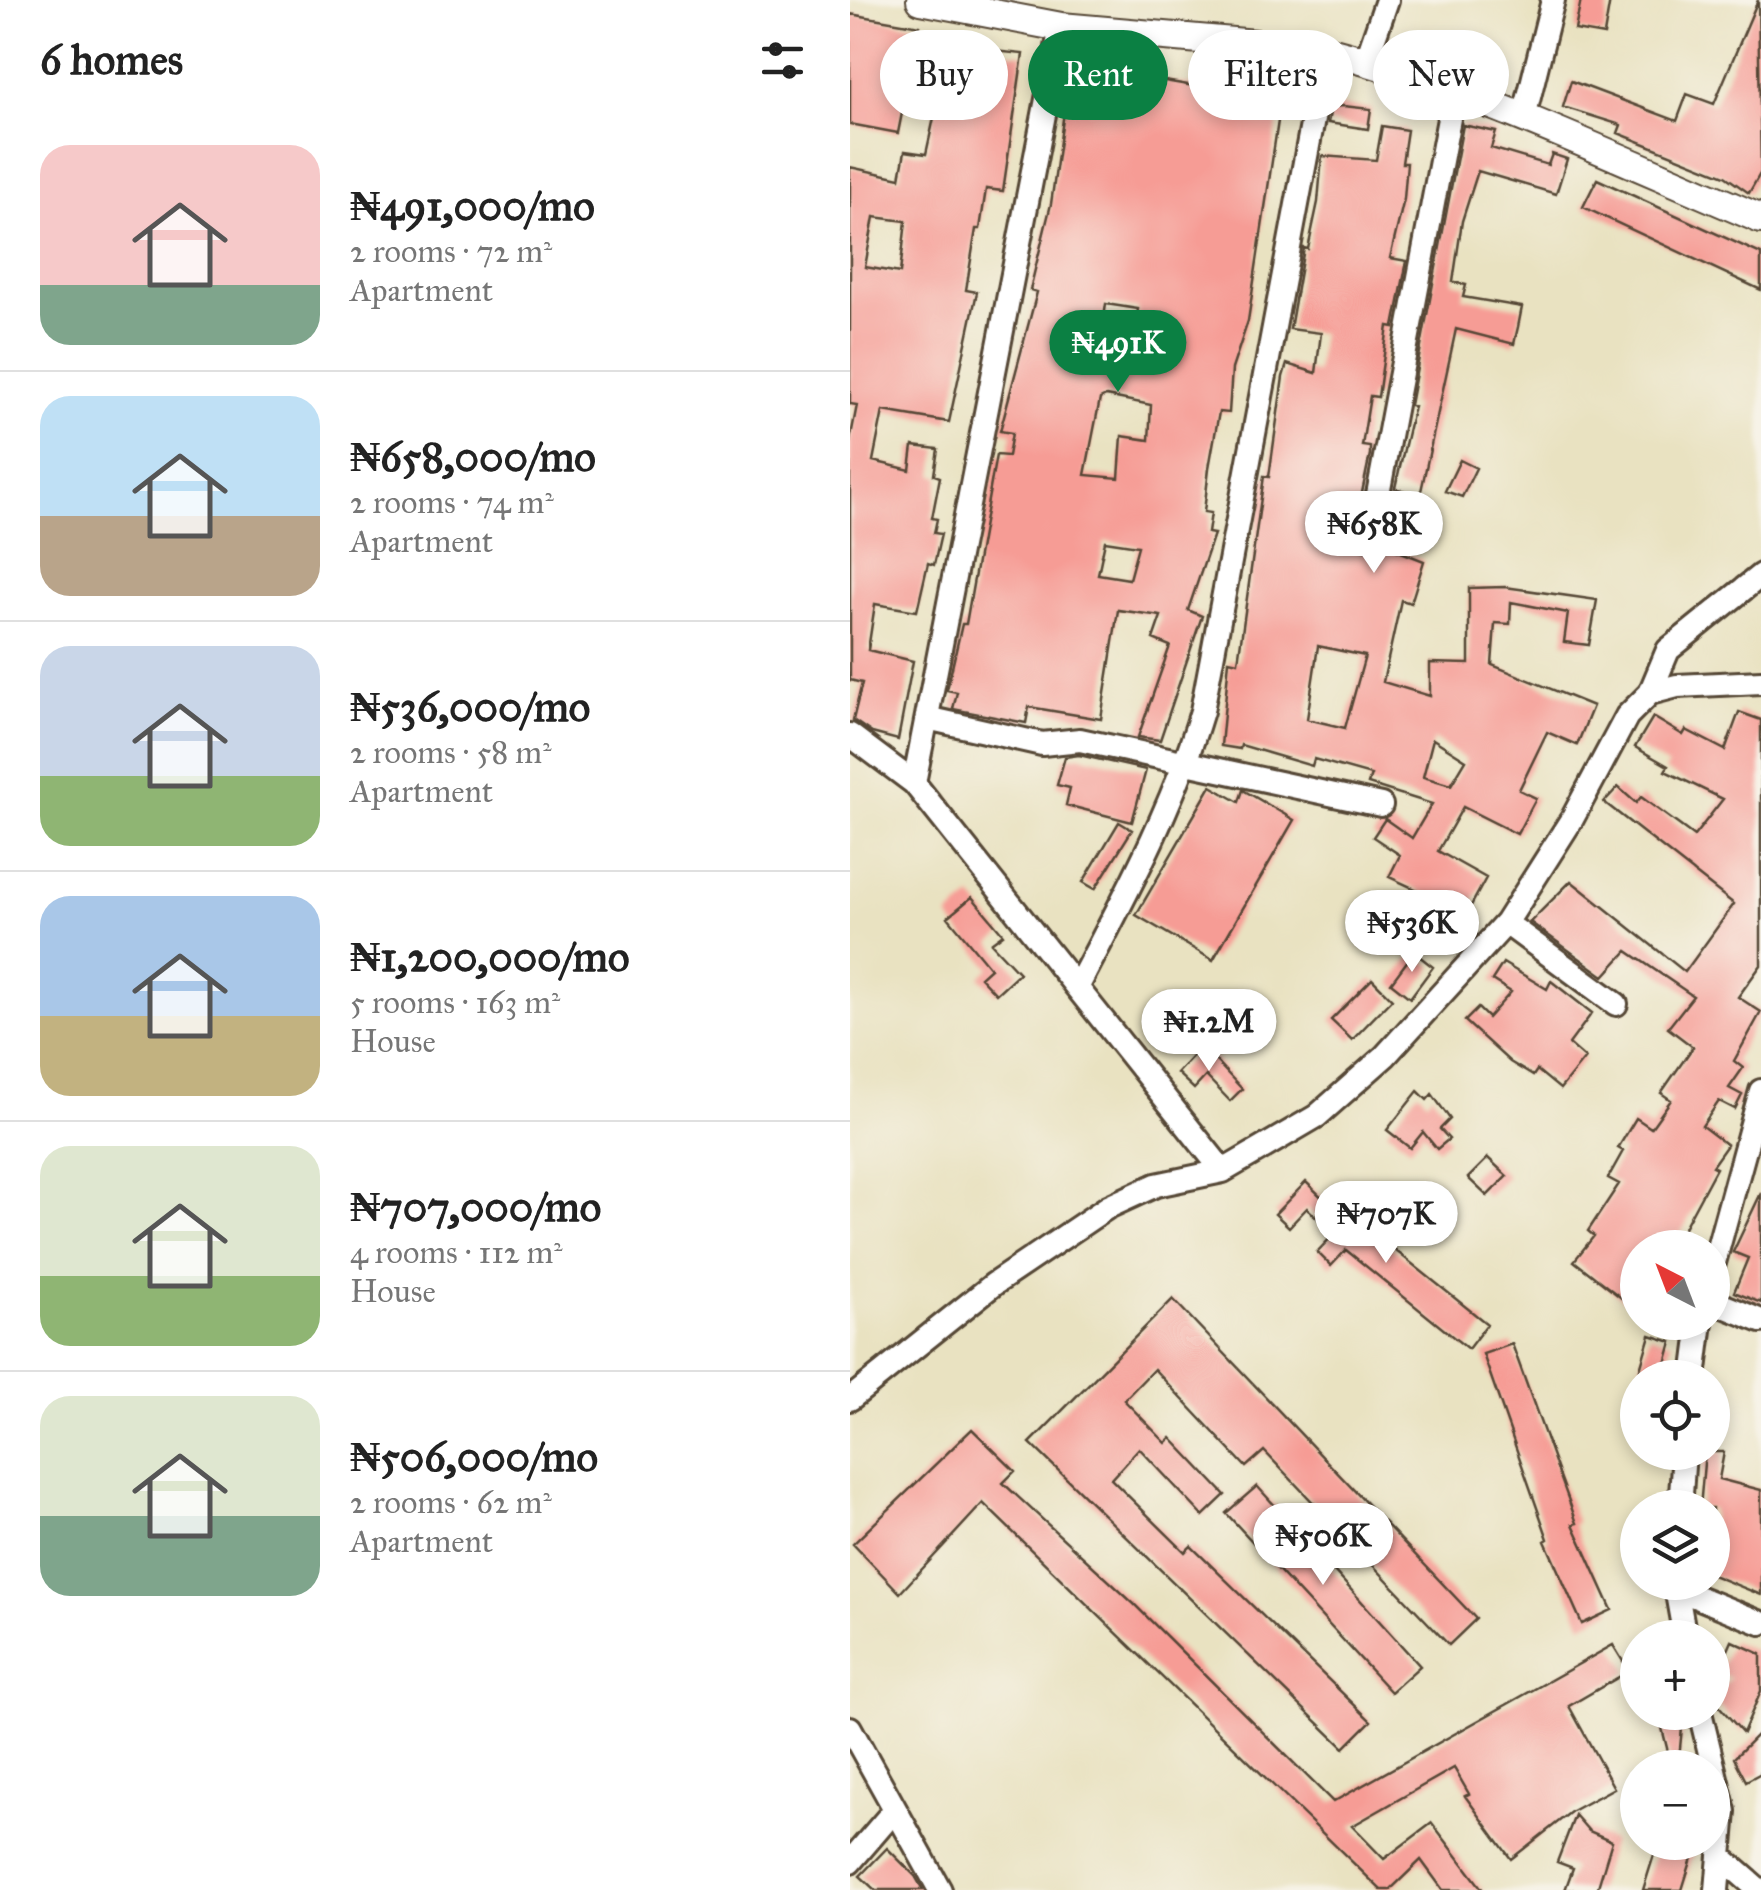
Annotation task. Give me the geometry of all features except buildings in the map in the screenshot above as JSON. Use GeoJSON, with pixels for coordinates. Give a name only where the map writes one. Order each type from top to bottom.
{"type":"FeatureCollection","features":[{"type":"Feature","properties":{"kind":"street"},"geometry":{"type":"LineString","coordinates":[[921,0],[1061,27],[1188,38]]}},
{"type":"Feature","properties":{"kind":"street"},"geometry":{"type":"LineString","coordinates":[[1366,60],[1387,0]]}},
{"type":"Feature","properties":{"kind":"street"},"geometry":{"type":"LineString","coordinates":[[1524,117],[1553,0]]}},
{"type":"Feature","properties":{"kind":"street"},"geometry":{"type":"LineString","coordinates":[[914,782],[1061,27]]}},
{"type":"Feature","properties":{"kind":"street"},"geometry":{"type":"LineString","coordinates":[[1353,57],[1373,63]]}},
{"type":"Feature","properties":{"kind":"street"},"geometry":{"type":"LineString","coordinates":[[1509,112],[1761,219]]}},
{"type":"Feature","properties":{"kind":"street"},"geometry":{"type":"LineString","coordinates":[[1078,986],[1154,841],[1186,764],[1202,711],[1313,120]]}},
{"type":"Feature","properties":{"kind":"street"},"geometry":{"type":"LineString","coordinates":[[1373,521],[1449,120]]}},
{"type":"Feature","properties":{"kind":"street"},"geometry":{"type":"LineString","coordinates":[[850,1399],[994,1284],[1108,1208],[1156,1185],[1223,1171],[1317,1116],[1384,1056],[1506,924],[1572,819],[1627,716],[1650,693],[1668,650],[1761,575]]}},
{"type":"Feature","properties":{"kind":"street"},"geometry":{"type":"LineString","coordinates":[[1650,693],[1677,686],[1761,682]]}},
{"type":"Feature","properties":{"kind":"street"},"geometry":{"type":"LineString","coordinates":[[927,718],[1042,744],[1080,740],[1381,805]]}},
{"type":"Feature","properties":{"kind":"street"},"geometry":{"type":"LineString","coordinates":[[850,735],[914,782],[1223,1171]]}},
{"type":"Feature","properties":{"kind":"street"},"geometry":{"type":"LineString","coordinates":[[1506,924],[1616,1004]]}},
{"type":"Feature","properties":{"kind":"street"},"geometry":{"type":"LineString","coordinates":[[1723,1230],[1761,1091]]}},
{"type":"Feature","properties":{"kind":"street"},"geometry":{"type":"LineString","coordinates":[[1730,1308],[1761,1321]]}},
{"type":"Feature","properties":{"kind":"street"},"geometry":{"type":"LineString","coordinates":[[1709,1600],[1761,1623]]}},
{"type":"Feature","properties":{"kind":"street"},"geometry":{"type":"LineString","coordinates":[[850,1728],[893,1812],[940,1890]]}},
{"type":"Feature","properties":{"kind":"street"},"geometry":{"type":"LineString","coordinates":[[850,1862],[893,1812]]}},
{"type":"Feature","properties":{"kind":"street"},"geometry":{"type":"LineString","coordinates":[[1717,1890],[1721,1860]]}},
{"type":"Feature","properties":{"kind":"street"},"geometry":{"type":"LineString","coordinates":[[1724,1860],[1759,1890]]}}]}
